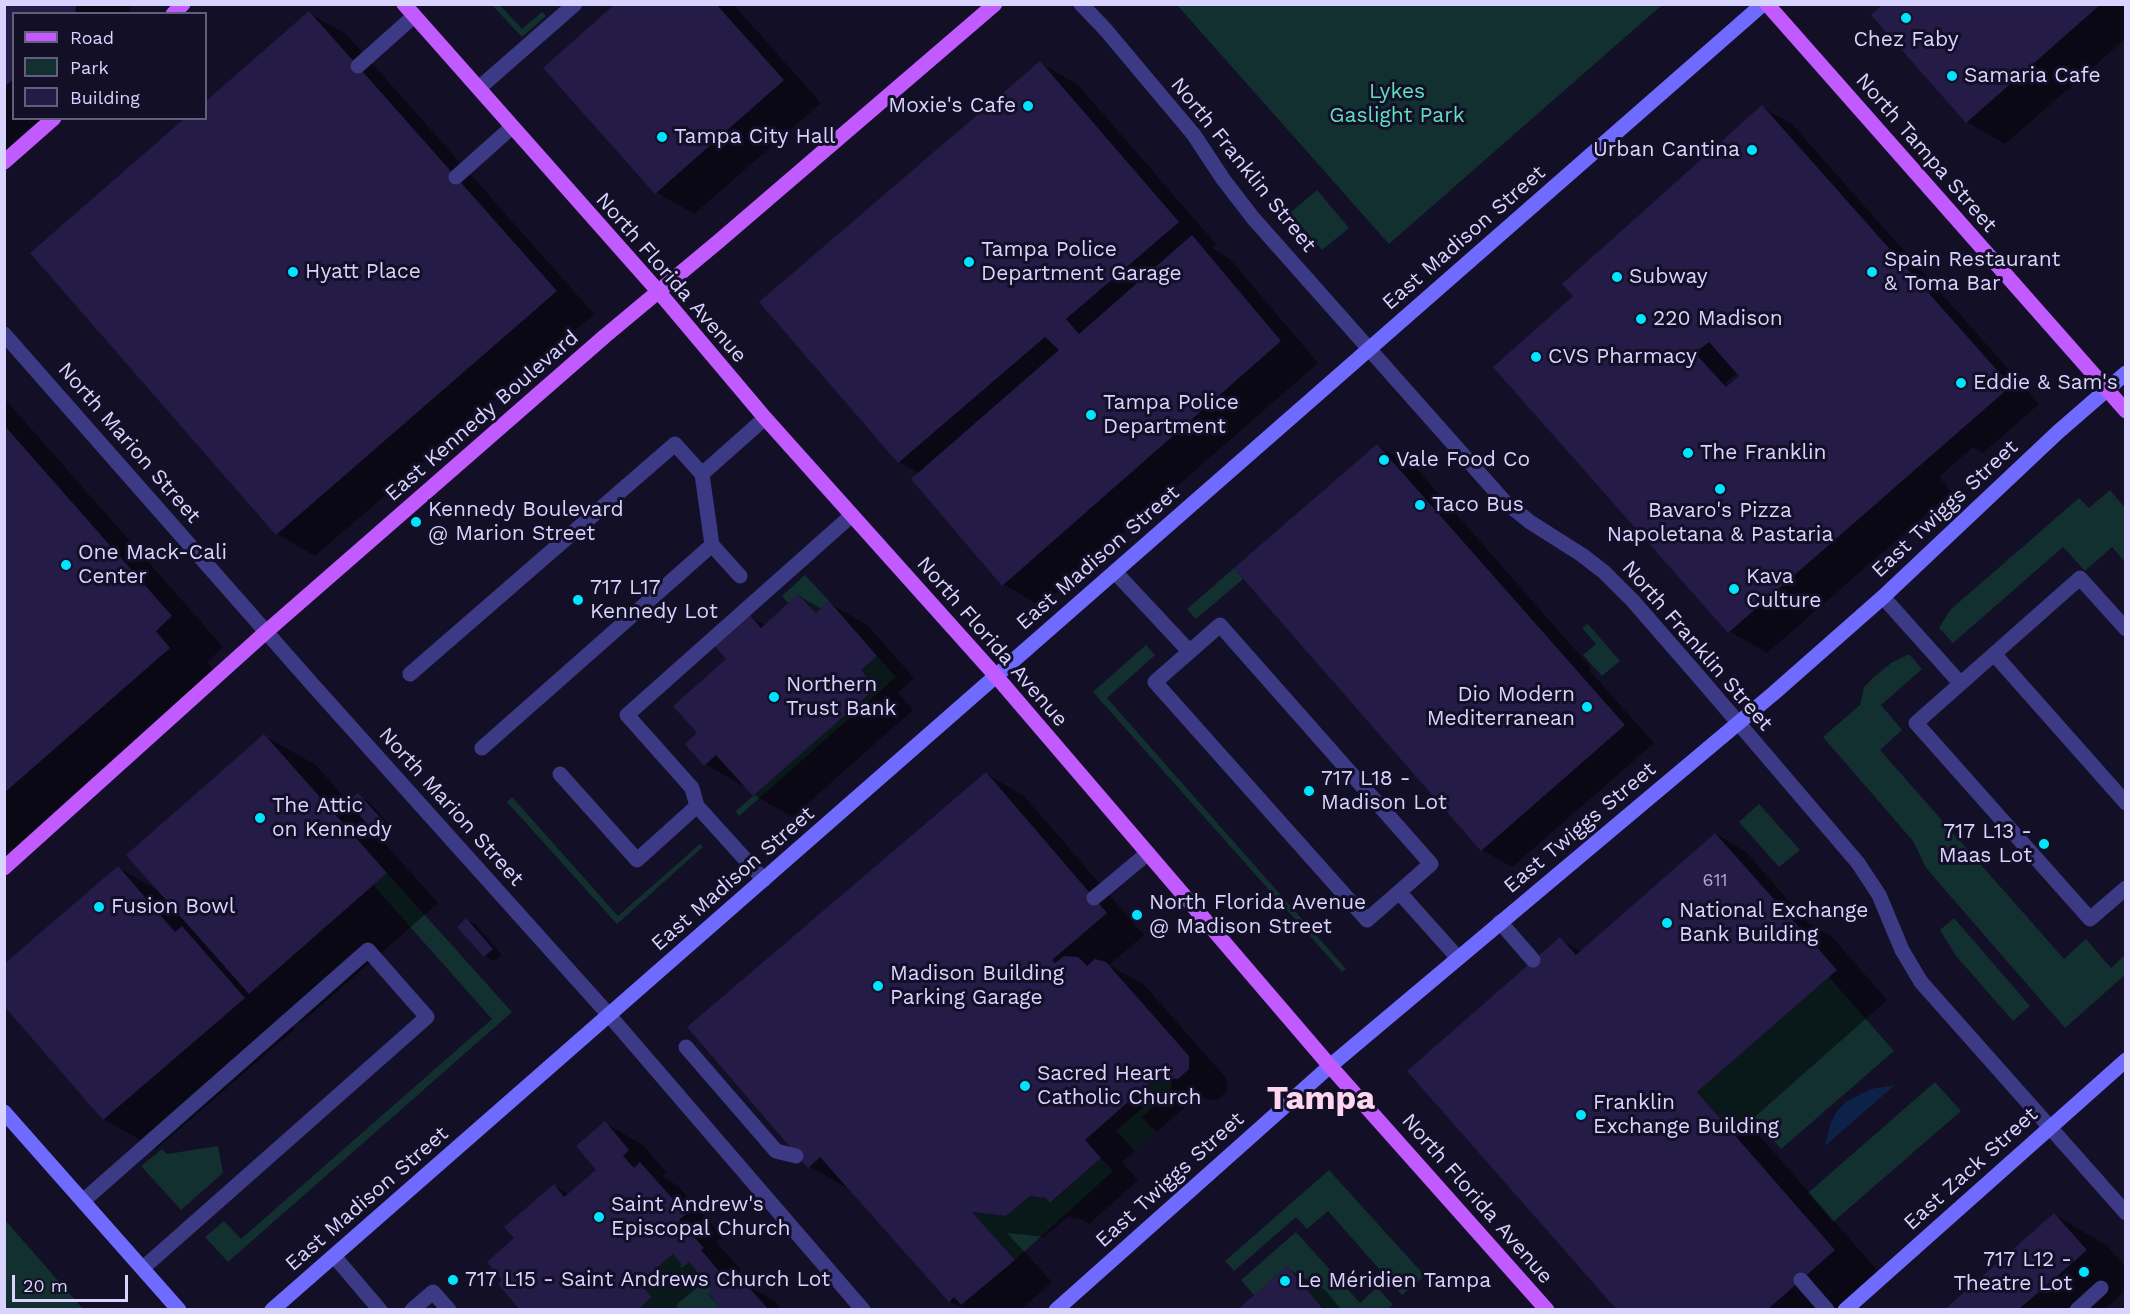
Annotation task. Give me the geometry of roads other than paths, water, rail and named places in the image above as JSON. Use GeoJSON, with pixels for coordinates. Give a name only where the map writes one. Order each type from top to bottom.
{"type":"FeatureCollection","features":[{"type":"Feature","properties":{"kind":"main road","name":"East Kennedy Boulevard"},"geometry":{"type":"LineString","coordinates":[[4,868],[267,631],[658,291],[995,4]]}},
{"type":"Feature","properties":{"kind":"main road","name":"North Tampa Street"},"geometry":{"type":"LineString","coordinates":[[1765,4],[2126,411]]}},
{"type":"Feature","properties":{"kind":"main road","name":"North Florida Avenue"},"geometry":{"type":"LineString","coordinates":[[409,10],[658,291],[765,418],[996,676],[1330,1066],[1546,1310]]}},
{"type":"Feature","properties":{"kind":"main road"},"geometry":{"type":"LineString","coordinates":[[4,162],[52,120]]}},
{"type":"Feature","properties":{"kind":"street"},"geometry":{"type":"LineString","coordinates":[[479,88],[575,4]]}},
{"type":"Feature","properties":{"kind":"street","name":"North Franklin Street"},"geometry":{"type":"LineString","coordinates":[[1081,4],[1105,29],[1194,135],[1223,179],[1253,218],[1504,501],[1530,522],[1582,555],[1618,586],[1700,678],[1869,879],[1921,982],[2126,1213]]}},
{"type":"Feature","properties":{"kind":"street","name":"East Madison Street"},"geometry":{"type":"LineString","coordinates":[[272,1310],[1765,4]]}},
{"type":"Feature","properties":{"kind":"street"},"geometry":{"type":"LineString","coordinates":[[358,66],[409,10]]}},
{"type":"Feature","properties":{"kind":"street"},"geometry":{"type":"LineString","coordinates":[[456,177],[512,127]]}},
{"type":"Feature","properties":{"kind":"street","name":"North Marion Street"},"geometry":{"type":"LineString","coordinates":[[4,334],[609,1015],[863,1310]]}},
{"type":"Feature","properties":{"kind":"street","name":"East Twiggs Street"},"geometry":{"type":"LineString","coordinates":[[1056,1310],[1330,1066],[1737,724],[1883,597],[2058,432],[2126,373]]}},
{"type":"Feature","properties":{"kind":"street"},"geometry":{"type":"LineString","coordinates":[[702,474],[765,418]]}},
{"type":"Feature","properties":{"kind":"street"},"geometry":{"type":"LineString","coordinates":[[410,674],[675,444],[702,474],[712,545],[740,576]]}},
{"type":"Feature","properties":{"kind":"street"},"geometry":{"type":"LineString","coordinates":[[764,880],[698,806],[692,788],[627,715],[852,515]]}},
{"type":"Feature","properties":{"kind":"street"},"geometry":{"type":"LineString","coordinates":[[482,748],[712,545]]}},
{"type":"Feature","properties":{"kind":"street"},"geometry":{"type":"LineString","coordinates":[[1115,572],[1189,651]]}},
{"type":"Feature","properties":{"kind":"street"},"geometry":{"type":"LineString","coordinates":[[2126,629],[2080,578],[1916,723],[2090,919],[2126,888]]}},
{"type":"Feature","properties":{"kind":"street"},"geometry":{"type":"LineString","coordinates":[[1883,597],[1960,683]]}},
{"type":"Feature","properties":{"kind":"street"},"geometry":{"type":"LineString","coordinates":[[1220,625],[1431,864],[1399,892],[1367,920],[1155,681],[1220,625]]}},
{"type":"Feature","properties":{"kind":"street"},"geometry":{"type":"LineString","coordinates":[[1994,654],[2126,803]]}},
{"type":"Feature","properties":{"kind":"street"},"geometry":{"type":"LineString","coordinates":[[560,774],[637,860],[698,806]]}},
{"type":"Feature","properties":{"kind":"street"},"geometry":{"type":"LineString","coordinates":[[1094,898],[1148,854]]}},
{"type":"Feature","properties":{"kind":"street"},"geometry":{"type":"LineString","coordinates":[[1399,892],[1458,958]]}},
{"type":"Feature","properties":{"kind":"street"},"geometry":{"type":"LineString","coordinates":[[1500,922],[1533,960]]}},
{"type":"Feature","properties":{"kind":"street"},"geometry":{"type":"LineString","coordinates":[[83,1201],[368,950],[427,1017],[143,1268]]}},
{"type":"Feature","properties":{"kind":"street"},"geometry":{"type":"LineString","coordinates":[[686,1047],[776,1151],[796,1156]]}},
{"type":"Feature","properties":{"kind":"street","name":"East Zack Street"},"geometry":{"type":"LineString","coordinates":[[1845,1310],[2126,1060]]}},
{"type":"Feature","properties":{"kind":"street"},"geometry":{"type":"LineString","coordinates":[[4,1112],[179,1310]]}},
{"type":"Feature","properties":{"kind":"street"},"geometry":{"type":"LineString","coordinates":[[334,1256],[380,1310]]}},
{"type":"Feature","properties":{"kind":"street"},"geometry":{"type":"LineString","coordinates":[[1801,1280],[1827,1310]]}},
{"type":"Feature","properties":{"kind":"street"},"geometry":{"type":"LineString","coordinates":[[2077,1310],[2101,1288]]}},
{"type":"Feature","properties":{"kind":"street"},"geometry":{"type":"LineString","coordinates":[[412,1310],[433,1292],[449,1310]]}},
{"type":"Feature","properties":{"kind":"water"},"geometry":{"type":"Polygon","coordinates":[[[1895,1085],[1825,1146],[1831,1122],[1837,1111],[1847,1101],[1871,1089],[1895,1085]]]}},
{"type":"Feature","properties":{"kind":"place","name":"Chez Faby"},"geometry":{"type":"Point","coordinates":[1906,18]}},
{"type":"Feature","properties":{"kind":"place","name":"Samaria Cafe"},"geometry":{"type":"Point","coordinates":[1952,76]}},
{"type":"Feature","properties":{"kind":"place","name":"Moxie's Cafe"},"geometry":{"type":"Point","coordinates":[1028,106]}},
{"type":"Feature","properties":{"kind":"place","name":"Tampa City Hall"},"geometry":{"type":"Point","coordinates":[662,137]}},
{"type":"Feature","properties":{"kind":"place","name":"Urban Cantina"},"geometry":{"type":"Point","coordinates":[1752,150]}},
{"type":"Feature","properties":{"kind":"place","name":"Tampa Police Department Garage"},"geometry":{"type":"Point","coordinates":[969,262]}},
{"type":"Feature","properties":{"kind":"place","name":"Hyatt Place"},"geometry":{"type":"Point","coordinates":[293,272]}},
{"type":"Feature","properties":{"kind":"place","name":"Spain Restaurant & Toma Bar"},"geometry":{"type":"Point","coordinates":[1872,272]}},
{"type":"Feature","properties":{"kind":"place","name":"Subway"},"geometry":{"type":"Point","coordinates":[1617,277]}},
{"type":"Feature","properties":{"kind":"place","name":"220 Madison"},"geometry":{"type":"Point","coordinates":[1641,319]}},
{"type":"Feature","properties":{"kind":"place","name":"CVS Pharmacy"},"geometry":{"type":"Point","coordinates":[1536,357]}},
{"type":"Feature","properties":{"kind":"place","name":"Eddie & Sam's"},"geometry":{"type":"Point","coordinates":[1961,383]}},
{"type":"Feature","properties":{"kind":"place","name":"Tampa Police Department"},"geometry":{"type":"Point","coordinates":[1091,415]}},
{"type":"Feature","properties":{"kind":"place","name":"The Franklin"},"geometry":{"type":"Point","coordinates":[1688,453]}},
{"type":"Feature","properties":{"kind":"place","name":"Vale Food Co"},"geometry":{"type":"Point","coordinates":[1384,460]}},
{"type":"Feature","properties":{"kind":"place","name":"Bavaro's Pizza Napoletana & Pastaria"},"geometry":{"type":"Point","coordinates":[1720,489]}},
{"type":"Feature","properties":{"kind":"place","name":"Taco Bus"},"geometry":{"type":"Point","coordinates":[1420,505]}},
{"type":"Feature","properties":{"kind":"place","name":"Kennedy Boulevard @ Marion Street"},"geometry":{"type":"Point","coordinates":[416,522]}},
{"type":"Feature","properties":{"kind":"place","name":"One Mack-Cali Center"},"geometry":{"type":"Point","coordinates":[66,565]}},
{"type":"Feature","properties":{"kind":"place","name":"Kava Culture"},"geometry":{"type":"Point","coordinates":[1734,589]}},
{"type":"Feature","properties":{"kind":"place","name":"717 L17 Kennedy Lot"},"geometry":{"type":"Point","coordinates":[578,600]}},
{"type":"Feature","properties":{"kind":"place","name":"Northern Trust Bank"},"geometry":{"type":"Point","coordinates":[774,697]}},
{"type":"Feature","properties":{"kind":"place","name":"Dio Modern Mediterranean"},"geometry":{"type":"Point","coordinates":[1587,707]}},
{"type":"Feature","properties":{"kind":"place","name":"717 L18 - Madison Lot"},"geometry":{"type":"Point","coordinates":[1309,791]}},
{"type":"Feature","properties":{"kind":"place","name":"The Attic on Kennedy"},"geometry":{"type":"Point","coordinates":[260,818]}},
{"type":"Feature","properties":{"kind":"place","name":"717 L13 - Maas Lot"},"geometry":{"type":"Point","coordinates":[2044,844]}},
{"type":"Feature","properties":{"kind":"place","name":"Fusion Bowl"},"geometry":{"type":"Point","coordinates":[99,907]}},
{"type":"Feature","properties":{"kind":"place","name":"North Florida Avenue @ Madison Street"},"geometry":{"type":"Point","coordinates":[1137,915]}},
{"type":"Feature","properties":{"kind":"place","name":"National Exchange Bank Building"},"geometry":{"type":"Point","coordinates":[1667,923]}},
{"type":"Feature","properties":{"kind":"place","name":"Madison Building Parking Garage"},"geometry":{"type":"Point","coordinates":[878,986]}},
{"type":"Feature","properties":{"kind":"place","name":"Sacred Heart Catholic Church"},"geometry":{"type":"Point","coordinates":[1025,1086]}},
{"type":"Feature","properties":{"kind":"place","name":"Franklin Exchange Building"},"geometry":{"type":"Point","coordinates":[1581,1115]}},
{"type":"Feature","properties":{"kind":"place","name":"Saint Andrew's Episcopal Church"},"geometry":{"type":"Point","coordinates":[599,1217]}},
{"type":"Feature","properties":{"kind":"place","name":"717 L12 - Theatre Lot"},"geometry":{"type":"Point","coordinates":[2084,1272]}},
{"type":"Feature","properties":{"kind":"place","name":"717 L15 - Saint Andrews Church Lot"},"geometry":{"type":"Point","coordinates":[453,1280]}},
{"type":"Feature","properties":{"kind":"place","name":"Le Méridien Tampa"},"geometry":{"type":"Point","coordinates":[1285,1281]}},
{"type":"Feature","properties":{"kind":"district","name":"Tampa"},"geometry":{"type":"Point","coordinates":[1321,1099]}},
{"type":"Feature","properties":{"kind":"park label","name":"Lykes Gaslight Park"},"geometry":{"type":"Point","coordinates":[1397,104]}}]}
